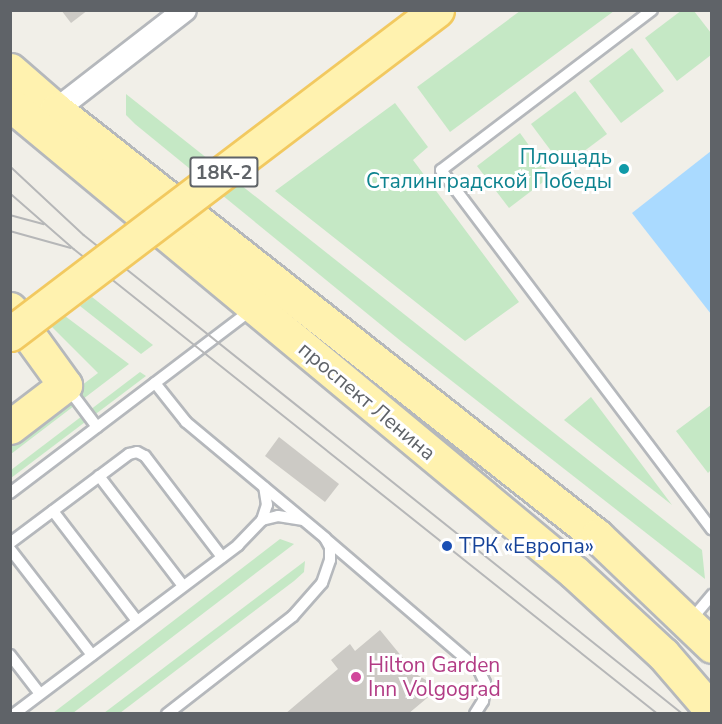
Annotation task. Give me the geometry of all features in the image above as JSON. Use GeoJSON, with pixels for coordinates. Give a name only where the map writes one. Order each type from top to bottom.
{"type":"FeatureCollection","features":[{"type":"Feature","properties":{"kind":"main road","name":"18К-2"},"geometry":{"type":"LineString","coordinates":[[10,334],[437,10]]}},
{"type":"Feature","properties":{"kind":"main road","name":"проспект Ленина"},"geometry":{"type":"LineString","coordinates":[[10,70],[56,110],[597,536],[711,646]]}},
{"type":"Feature","properties":{"kind":"main road","name":"проспект Ленина"},"geometry":{"type":"LineString","coordinates":[[10,104],[574,572],[663,654],[711,711]]}},
{"type":"Feature","properties":{"kind":"main road"},"geometry":{"type":"LineString","coordinates":[[10,309],[65,385],[10,427]]}},
{"type":"Feature","properties":{"kind":"street"},"geometry":{"type":"LineString","coordinates":[[56,110],[185,10]]}},
{"type":"Feature","properties":{"kind":"lane"},"geometry":{"type":"LineString","coordinates":[[652,10],[441,170],[711,529]]}},
{"type":"Feature","properties":{"kind":"lane"},"geometry":{"type":"LineString","coordinates":[[10,493],[255,307]]}},
{"type":"Feature","properties":{"kind":"lane"},"geometry":{"type":"LineString","coordinates":[[155,383],[186,422],[306,521],[479,670],[485,683],[483,701],[475,714]]}},
{"type":"Feature","properties":{"kind":"lane"},"geometry":{"type":"LineString","coordinates":[[65,385],[97,427]]}},
{"type":"Feature","properties":{"kind":"lane"},"geometry":{"type":"LineString","coordinates":[[10,543],[129,454],[137,452],[145,456],[222,557]]}},
{"type":"Feature","properties":{"kind":"lane"},"geometry":{"type":"LineString","coordinates":[[99,476],[183,586]]}},
{"type":"Feature","properties":{"kind":"lane"},"geometry":{"type":"LineString","coordinates":[[14,714],[238,545],[262,520],[267,506],[264,487]]}},
{"type":"Feature","properties":{"kind":"lane"},"geometry":{"type":"LineString","coordinates":[[53,511],[137,621]]}},
{"type":"Feature","properties":{"kind":"lane"},"geometry":{"type":"LineString","coordinates":[[262,520],[278,516],[306,521]]}},
{"type":"Feature","properties":{"kind":"lane"},"geometry":{"type":"LineString","coordinates":[[168,714],[293,616],[322,583],[328,571],[330,547],[325,538]]}},
{"type":"Feature","properties":{"kind":"lane"},"geometry":{"type":"LineString","coordinates":[[10,549],[92,655]]}},
{"type":"Feature","properties":{"kind":"lane"},"geometry":{"type":"LineString","coordinates":[[688,622],[711,595]]}},
{"type":"Feature","properties":{"kind":"lane"},"geometry":{"type":"LineString","coordinates":[[10,655],[40,694]]}},
{"type":"Feature","properties":{"kind":"green space"},"geometry":{"type":"Polygon","coordinates":[[[682,10],[694,11],[711,33],[711,55],[677,81],[645,38],[682,10]]]}},
{"type":"Feature","properties":{"kind":"green space"},"geometry":{"type":"Polygon","coordinates":[[[520,11],[614,11],[450,132],[417,87],[520,11]]]}},
{"type":"Feature","properties":{"kind":"green space"},"geometry":{"type":"Polygon","coordinates":[[[632,48],[664,91],[621,123],[589,81],[632,48]]]}},
{"type":"Feature","properties":{"kind":"green space"},"geometry":{"type":"Polygon","coordinates":[[[575,91],[607,134],[563,167],[531,124],[575,91]]]}},
{"type":"Feature","properties":{"kind":"green space"},"geometry":{"type":"Polygon","coordinates":[[[126,94],[702,550],[705,579],[402,342],[135,124],[126,115],[126,94]]]}},
{"type":"Feature","properties":{"kind":"green space"},"geometry":{"type":"Polygon","coordinates":[[[395,103],[428,147],[413,160],[519,302],[465,341],[275,191],[395,103]]]}},
{"type":"Feature","properties":{"kind":"green space"},"geometry":{"type":"Polygon","coordinates":[[[520,133],[551,176],[509,208],[477,166],[520,133]]]}},
{"type":"Feature","properties":{"kind":"green space"},"geometry":{"type":"Polygon","coordinates":[[[92,297],[153,345],[141,354],[80,306],[92,297]]]}},
{"type":"Feature","properties":{"kind":"green space"},"geometry":{"type":"Polygon","coordinates":[[[65,316],[129,364],[11,454],[11,439],[98,373],[51,326],[65,316]]]}},
{"type":"Feature","properties":{"kind":"green space"},"geometry":{"type":"Polygon","coordinates":[[[140,372],[146,376],[11,478],[11,470],[140,372]]]}},
{"type":"Feature","properties":{"kind":"green space"},"geometry":{"type":"Polygon","coordinates":[[[591,397],[672,505],[564,420],[591,397]]]}},
{"type":"Feature","properties":{"kind":"green space"},"geometry":{"type":"Polygon","coordinates":[[[711,405],[711,470],[708,473],[676,431],[711,405]]]}},
{"type":"Feature","properties":{"kind":"green space"},"geometry":{"type":"Polygon","coordinates":[[[280,539],[294,544],[73,713],[53,713],[280,539]]]}},
{"type":"Feature","properties":{"kind":"green space"},"geometry":{"type":"Polygon","coordinates":[[[305,561],[304,572],[294,581],[120,713],[104,713],[305,561]]]}},
{"type":"Feature","properties":{"kind":"water"},"geometry":{"type":"Polygon","coordinates":[[[711,151],[711,314],[632,213],[711,151]]]}},
{"type":"Feature","properties":{"kind":"building"},"geometry":{"type":"Polygon","coordinates":[[[61,10],[88,10],[71,23],[61,10]]]}},
{"type":"Feature","properties":{"kind":"building"},"geometry":{"type":"Polygon","coordinates":[[[279,437],[339,484],[325,502],[265,456],[279,437]]]}},
{"type":"Feature","properties":{"kind":"building"},"geometry":{"type":"Polygon","coordinates":[[[380,630],[416,674],[439,688],[408,714],[285,714],[338,669],[331,660],[350,644],[355,651],[380,630]]]}},
{"type":"Feature","properties":{"kind":"tram line"},"geometry":{"type":"LineString","coordinates":[[10,166],[84,235],[683,714]]}},
{"type":"Feature","properties":{"kind":"tram line"},"geometry":{"type":"LineString","coordinates":[[10,193],[74,249],[658,714]]}},
{"type":"Feature","properties":{"kind":"tram line"},"geometry":{"type":"LineString","coordinates":[[10,215],[44,224]]}},
{"type":"Feature","properties":{"kind":"tram line"},"geometry":{"type":"LineString","coordinates":[[10,231],[71,248]]}},
{"type":"Feature","properties":{"kind":"place","name":"Площадь Сталинградской Победы"},"geometry":{"type":"Point","coordinates":[624,169]}},
{"type":"Feature","properties":{"kind":"place","name":"ТРК «Европа»"},"geometry":{"type":"Point","coordinates":[447,546]}},
{"type":"Feature","properties":{"kind":"place","name":"Hilton Garden Inn Volgograd"},"geometry":{"type":"Point","coordinates":[356,677]}}]}
